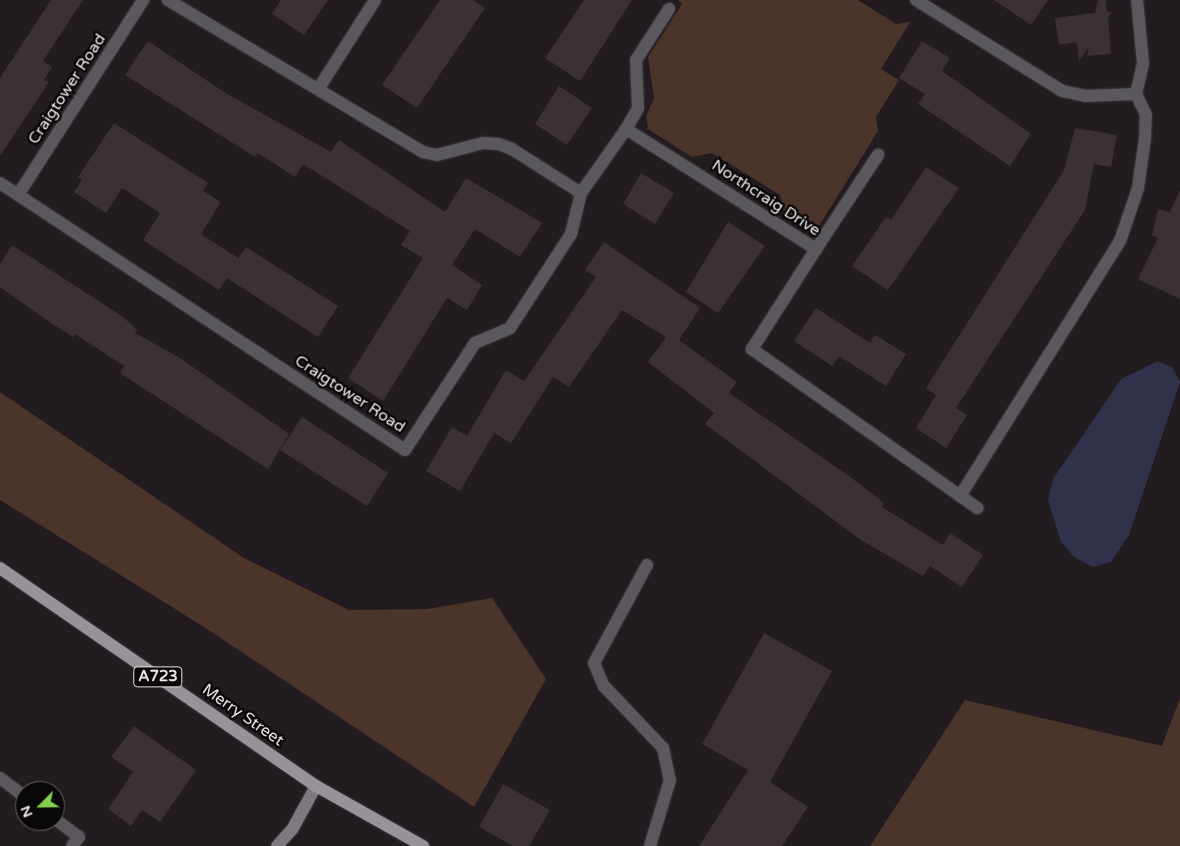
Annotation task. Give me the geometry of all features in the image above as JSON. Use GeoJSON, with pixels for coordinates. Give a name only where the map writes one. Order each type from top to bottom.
{"type":"FeatureCollection","features":[{"type":"Feature","properties":{"kind":"main road","name":"Merry Street"},"geometry":{"type":"LineString","coordinates":[[0,568],[316,786],[422,846]]}},
{"type":"Feature","properties":{"kind":"main road"},"geometry":{"type":"LineString","coordinates":[[277,846],[293,828],[316,786]]}},
{"type":"Feature","properties":{"kind":"street","name":"Craigtower Road"},"geometry":{"type":"LineString","coordinates":[[18,195],[143,0]]}},
{"type":"Feature","properties":{"kind":"street"},"geometry":{"type":"LineString","coordinates":[[168,0],[319,88],[423,152],[438,155],[483,143],[498,144],[512,149],[581,193],[626,129],[638,108],[636,60],[670,9]]}},
{"type":"Feature","properties":{"kind":"street"},"geometry":{"type":"LineString","coordinates":[[319,88],[375,0]]}},
{"type":"Feature","properties":{"kind":"street"},"geometry":{"type":"LineString","coordinates":[[916,0],[1062,91],[1085,96],[1136,94]]}},
{"type":"Feature","properties":{"kind":"street"},"geometry":{"type":"LineString","coordinates":[[960,496],[1120,241],[1138,188],[1145,138],[1146,115],[1136,94],[1143,63],[1137,0]]}},
{"type":"Feature","properties":{"kind":"street","name":"Northcraig Drive"},"geometry":{"type":"LineString","coordinates":[[626,129],[816,249],[752,349],[977,508]]}},
{"type":"Feature","properties":{"kind":"street"},"geometry":{"type":"LineString","coordinates":[[816,249],[878,155]]}},
{"type":"Feature","properties":{"kind":"street","name":"Craigtower Road"},"geometry":{"type":"LineString","coordinates":[[0,183],[405,450],[475,343],[510,328],[571,234],[581,193]]}},
{"type":"Feature","properties":{"kind":"street"},"geometry":{"type":"LineString","coordinates":[[647,565],[594,663],[604,686],[664,748],[670,780],[650,846]]}},
{"type":"Feature","properties":{"kind":"street"},"geometry":{"type":"LineString","coordinates":[[0,778],[15,789]]}},
{"type":"Feature","properties":{"kind":"street"},"geometry":{"type":"LineString","coordinates":[[65,826],[79,837],[72,846]]}},
{"type":"Feature","properties":{"kind":"shaded area"},"geometry":{"type":"Polygon","coordinates":[[[678,0],[858,0],[896,24],[910,22],[881,69],[899,80],[876,117],[878,131],[819,226],[809,231],[785,216],[780,195],[712,153],[692,157],[648,129],[646,116],[654,98],[648,57],[682,4],[678,0]]]}},
{"type":"Feature","properties":{"kind":"shaded area"},"geometry":{"type":"Polygon","coordinates":[[[0,392],[244,558],[349,610],[427,609],[492,598],[546,679],[474,807],[204,627],[0,500],[0,392]]]}},
{"type":"Feature","properties":{"kind":"shaded area"},"geometry":{"type":"Polygon","coordinates":[[[1180,698],[1180,846],[870,846],[965,700],[1162,746],[1180,698]]]}},
{"type":"Feature","properties":{"kind":"water"},"geometry":{"type":"Polygon","coordinates":[[[1158,361],[1172,367],[1180,382],[1129,535],[1111,562],[1093,567],[1074,557],[1061,542],[1048,500],[1053,479],[1121,379],[1158,361]]]}},
{"type":"Feature","properties":{"kind":"building"},"geometry":{"type":"Polygon","coordinates":[[[51,0],[83,0],[43,61],[52,67],[44,80],[49,82],[0,156],[0,78],[51,0]]]}},
{"type":"Feature","properties":{"kind":"building"},"geometry":{"type":"Polygon","coordinates":[[[281,0],[328,0],[304,35],[272,14],[281,0]]]}},
{"type":"Feature","properties":{"kind":"building"},"geometry":{"type":"Polygon","coordinates":[[[440,0],[473,0],[485,8],[417,108],[382,85],[440,0]]]}},
{"type":"Feature","properties":{"kind":"building"},"geometry":{"type":"Polygon","coordinates":[[[584,0],[632,0],[580,81],[545,58],[584,0]]]}},
{"type":"Feature","properties":{"kind":"building"},"geometry":{"type":"Polygon","coordinates":[[[994,0],[1048,0],[1031,25],[994,0]]]}},
{"type":"Feature","properties":{"kind":"building"},"geometry":{"type":"Polygon","coordinates":[[[1098,0],[1106,0],[1107,12],[1112,12],[1108,18],[1111,54],[1087,56],[1089,47],[1079,61],[1077,42],[1059,45],[1055,18],[1095,13],[1098,0]]]}},
{"type":"Feature","properties":{"kind":"building"},"geometry":{"type":"Polygon","coordinates":[[[148,41],[224,92],[331,152],[339,140],[445,212],[466,178],[542,223],[520,257],[475,229],[452,265],[482,285],[467,310],[447,298],[383,401],[348,378],[423,258],[401,245],[410,231],[303,164],[295,177],[258,153],[255,157],[125,75],[148,41]]]}},
{"type":"Feature","properties":{"kind":"building"},"geometry":{"type":"Polygon","coordinates":[[[922,41],[950,58],[942,71],[1031,134],[1010,166],[918,104],[925,94],[899,78],[922,41]]]}},
{"type":"Feature","properties":{"kind":"building"},"geometry":{"type":"Polygon","coordinates":[[[559,86],[592,108],[567,145],[535,124],[559,86]]]}},
{"type":"Feature","properties":{"kind":"building"},"geometry":{"type":"Polygon","coordinates":[[[114,123],[208,183],[203,191],[221,202],[201,234],[238,258],[246,247],[338,306],[318,337],[227,278],[219,290],[143,240],[160,213],[122,188],[106,213],[74,192],[82,180],[78,177],[114,123]]]}},
{"type":"Feature","properties":{"kind":"building"},"geometry":{"type":"Polygon","coordinates":[[[1075,128],[1117,135],[1111,167],[1094,164],[1085,210],[956,408],[967,415],[946,448],[916,428],[936,395],[926,388],[1064,170],[1075,128]]]}},
{"type":"Feature","properties":{"kind":"building"},"geometry":{"type":"Polygon","coordinates":[[[926,167],[959,188],[888,290],[852,266],[886,217],[891,220],[926,167]]]}},
{"type":"Feature","properties":{"kind":"building"},"geometry":{"type":"Polygon","coordinates":[[[641,173],[674,193],[655,224],[623,204],[641,173]]]}},
{"type":"Feature","properties":{"kind":"building"},"geometry":{"type":"Polygon","coordinates":[[[1180,190],[1180,299],[1138,279],[1158,238],[1152,236],[1158,209],[1170,212],[1180,190]]]}},
{"type":"Feature","properties":{"kind":"building"},"geometry":{"type":"Polygon","coordinates":[[[728,222],[765,246],[718,313],[686,292],[728,222]]]}},
{"type":"Feature","properties":{"kind":"building"},"geometry":{"type":"Polygon","coordinates":[[[604,242],[700,308],[679,340],[737,382],[729,393],[849,476],[884,503],[882,507],[943,545],[950,533],[983,555],[962,587],[930,566],[923,576],[861,540],[705,424],[714,413],[648,362],[666,337],[622,310],[569,387],[553,377],[511,443],[494,433],[460,491],[426,471],[452,427],[467,436],[506,370],[524,381],[596,277],[585,270],[604,242]]]}},
{"type":"Feature","properties":{"kind":"building"},"geometry":{"type":"Polygon","coordinates":[[[12,245],[122,316],[137,330],[135,333],[180,358],[289,434],[268,469],[120,373],[124,366],[75,334],[73,337],[0,287],[0,264],[12,245]]]}},
{"type":"Feature","properties":{"kind":"building"},"geometry":{"type":"Polygon","coordinates":[[[816,308],[870,343],[875,335],[906,354],[886,386],[839,356],[832,366],[794,341],[816,308]]]}},
{"type":"Feature","properties":{"kind":"building"},"geometry":{"type":"Polygon","coordinates":[[[302,417],[388,473],[367,506],[280,450],[302,417]]]}},
{"type":"Feature","properties":{"kind":"building"},"geometry":{"type":"Polygon","coordinates":[[[764,633],[832,671],[770,782],[808,807],[782,846],[699,846],[748,770],[702,744],[764,633]]]}},
{"type":"Feature","properties":{"kind":"building"},"geometry":{"type":"Polygon","coordinates":[[[134,726],[196,770],[160,822],[142,810],[131,826],[108,809],[133,772],[111,757],[134,726]]]}},
{"type":"Feature","properties":{"kind":"building"},"geometry":{"type":"Polygon","coordinates":[[[503,784],[550,810],[529,846],[513,846],[479,827],[503,784]]]}}]}
